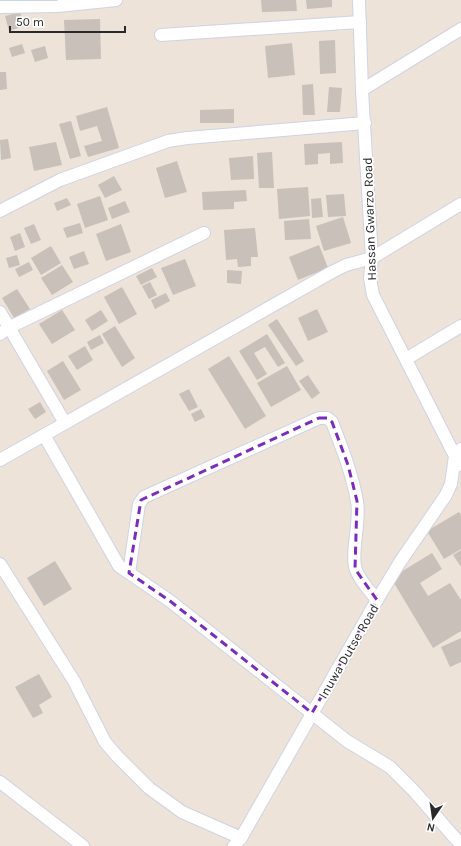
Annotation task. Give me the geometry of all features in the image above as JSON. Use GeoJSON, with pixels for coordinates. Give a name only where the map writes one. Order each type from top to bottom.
{"type":"FeatureCollection","features":[{"type":"Feature","properties":{"kind":"street"},"geometry":{"type":"LineString","coordinates":[[0,7],[58,6],[116,0]]}},
{"type":"Feature","properties":{"kind":"street","name":"Hassan Gwarzo Road"},"geometry":{"type":"LineString","coordinates":[[359,0],[362,90],[372,258],[370,278],[373,295],[459,457]]}},
{"type":"Feature","properties":{"kind":"street"},"geometry":{"type":"LineString","coordinates":[[161,35],[360,22]]}},
{"type":"Feature","properties":{"kind":"street"},"geometry":{"type":"LineString","coordinates":[[362,90],[461,29]]}},
{"type":"Feature","properties":{"kind":"street"},"geometry":{"type":"LineString","coordinates":[[0,211],[60,180],[168,142],[187,138],[364,123]]}},
{"type":"Feature","properties":{"kind":"street"},"geometry":{"type":"LineString","coordinates":[[0,460],[332,272],[346,265],[372,258],[461,204]]}},
{"type":"Feature","properties":{"kind":"street"},"geometry":{"type":"LineString","coordinates":[[4,331],[204,233]]}},
{"type":"Feature","properties":{"kind":"street"},"geometry":{"type":"LineString","coordinates":[[0,312],[4,331],[65,423]]}},
{"type":"Feature","properties":{"kind":"street"},"geometry":{"type":"LineString","coordinates":[[406,359],[461,326]]}},
{"type":"Feature","properties":{"kind":"street"},"geometry":{"type":"LineString","coordinates":[[129,573],[139,504],[144,496],[319,418],[327,418],[332,422],[343,451],[357,501],[358,511],[355,569],[377,600]]}},
{"type":"Feature","properties":{"kind":"street"},"geometry":{"type":"LineString","coordinates":[[44,435],[119,566],[170,601],[347,741],[390,767],[414,791],[461,845]]}},
{"type":"Feature","properties":{"kind":"street","name":"Inuwa Dutse Road"},"geometry":{"type":"LineString","coordinates":[[238,842],[377,600],[400,562],[446,495],[459,457]]}},
{"type":"Feature","properties":{"kind":"street"},"geometry":{"type":"LineString","coordinates":[[0,564],[74,681],[105,742],[149,788],[182,812],[238,842]]}},
{"type":"Feature","properties":{"kind":"street"},"geometry":{"type":"LineString","coordinates":[[0,782],[82,846]]}},
{"type":"Feature","properties":{"kind":"highlighted area"},"geometry":{"type":"Polygon","coordinates":[[[319,418],[327,418],[332,422],[348,465],[357,501],[355,569],[377,600],[312,713],[170,601],[129,573],[141,500],[319,418]]]}},
{"type":"Feature","properties":{"kind":"building"},"geometry":{"type":"Polygon","coordinates":[[[261,0],[296,0],[297,11],[262,12],[261,0]]]}},
{"type":"Feature","properties":{"kind":"building"},"geometry":{"type":"Polygon","coordinates":[[[306,0],[332,0],[332,7],[307,9],[306,0]]]}},
{"type":"Feature","properties":{"kind":"building"},"geometry":{"type":"Polygon","coordinates":[[[20,12],[24,26],[9,31],[5,16],[20,12]]]}},
{"type":"Feature","properties":{"kind":"building"},"geometry":{"type":"Polygon","coordinates":[[[100,19],[101,59],[66,60],[64,20],[100,19]]]}},
{"type":"Feature","properties":{"kind":"building"},"geometry":{"type":"Polygon","coordinates":[[[335,40],[336,73],[320,74],[319,41],[335,40]]]}},
{"type":"Feature","properties":{"kind":"building"},"geometry":{"type":"Polygon","coordinates":[[[292,43],[295,75],[268,78],[265,46],[292,43]]]}},
{"type":"Feature","properties":{"kind":"building"},"geometry":{"type":"Polygon","coordinates":[[[22,44],[25,53],[12,57],[9,48],[22,44]]]}},
{"type":"Feature","properties":{"kind":"building"},"geometry":{"type":"Polygon","coordinates":[[[45,46],[48,58],[35,62],[31,50],[45,46]]]}},
{"type":"Feature","properties":{"kind":"building"},"geometry":{"type":"Polygon","coordinates":[[[0,72],[6,72],[7,89],[0,90],[0,72]]]}},
{"type":"Feature","properties":{"kind":"building"},"geometry":{"type":"Polygon","coordinates":[[[313,84],[315,115],[303,115],[302,85],[313,84]]]}},
{"type":"Feature","properties":{"kind":"building"},"geometry":{"type":"Polygon","coordinates":[[[329,87],[342,88],[340,112],[327,112],[329,87]]]}},
{"type":"Feature","properties":{"kind":"building"},"geometry":{"type":"Polygon","coordinates":[[[107,107],[119,148],[88,157],[84,146],[102,141],[97,126],[80,131],[76,116],[107,107]]]}},
{"type":"Feature","properties":{"kind":"building"},"geometry":{"type":"Polygon","coordinates":[[[234,109],[234,123],[200,123],[200,110],[234,109]]]}},
{"type":"Feature","properties":{"kind":"building"},"geometry":{"type":"Polygon","coordinates":[[[71,121],[81,156],[70,159],[59,124],[71,121]]]}},
{"type":"Feature","properties":{"kind":"building"},"geometry":{"type":"Polygon","coordinates":[[[8,139],[11,158],[1,160],[0,140],[8,139]]]}},
{"type":"Feature","properties":{"kind":"building"},"geometry":{"type":"Polygon","coordinates":[[[56,142],[62,165],[34,171],[29,147],[56,142]]]}},
{"type":"Feature","properties":{"kind":"building"},"geometry":{"type":"Polygon","coordinates":[[[342,142],[343,163],[330,164],[330,153],[318,154],[318,164],[305,165],[304,144],[342,142]]]}},
{"type":"Feature","properties":{"kind":"building"},"geometry":{"type":"Polygon","coordinates":[[[272,152],[274,188],[259,188],[257,153],[272,152]]]}},
{"type":"Feature","properties":{"kind":"building"},"geometry":{"type":"Polygon","coordinates":[[[253,156],[254,179],[231,180],[229,158],[253,156]]]}},
{"type":"Feature","properties":{"kind":"building"},"geometry":{"type":"Polygon","coordinates":[[[177,161],[187,192],[165,198],[156,168],[177,161]]]}},
{"type":"Feature","properties":{"kind":"building"},"geometry":{"type":"Polygon","coordinates":[[[114,176],[122,190],[105,198],[98,185],[114,176]]]}},
{"type":"Feature","properties":{"kind":"building"},"geometry":{"type":"Polygon","coordinates":[[[308,187],[310,216],[279,219],[277,189],[308,187]]]}},
{"type":"Feature","properties":{"kind":"building"},"geometry":{"type":"Polygon","coordinates":[[[246,190],[247,201],[234,202],[234,209],[203,210],[202,192],[246,190]]]}},
{"type":"Feature","properties":{"kind":"building"},"geometry":{"type":"Polygon","coordinates":[[[344,194],[346,216],[328,217],[326,195],[344,194]]]}},
{"type":"Feature","properties":{"kind":"building"},"geometry":{"type":"Polygon","coordinates":[[[100,196],[108,220],[85,228],[77,204],[100,196]]]}},
{"type":"Feature","properties":{"kind":"building"},"geometry":{"type":"Polygon","coordinates":[[[67,198],[71,205],[57,211],[54,203],[67,198]]]}},
{"type":"Feature","properties":{"kind":"building"},"geometry":{"type":"Polygon","coordinates":[[[321,198],[323,217],[312,218],[311,199],[321,198]]]}},
{"type":"Feature","properties":{"kind":"building"},"geometry":{"type":"Polygon","coordinates":[[[125,201],[130,212],[112,219],[108,208],[125,201]]]}},
{"type":"Feature","properties":{"kind":"building"},"geometry":{"type":"Polygon","coordinates":[[[343,217],[351,243],[324,251],[316,226],[343,217]]]}},
{"type":"Feature","properties":{"kind":"building"},"geometry":{"type":"Polygon","coordinates":[[[309,219],[311,239],[285,240],[284,221],[309,219]]]}},
{"type":"Feature","properties":{"kind":"building"},"geometry":{"type":"Polygon","coordinates":[[[80,223],[83,233],[67,238],[63,228],[80,223]]]}},
{"type":"Feature","properties":{"kind":"building"},"geometry":{"type":"Polygon","coordinates":[[[34,224],[41,240],[31,244],[24,228],[34,224]]]}},
{"type":"Feature","properties":{"kind":"building"},"geometry":{"type":"Polygon","coordinates":[[[121,224],[131,252],[106,261],[96,234],[121,224]]]}},
{"type":"Feature","properties":{"kind":"building"},"geometry":{"type":"Polygon","coordinates":[[[255,228],[258,257],[251,257],[251,266],[238,267],[237,259],[226,260],[224,230],[255,228]]]}},
{"type":"Feature","properties":{"kind":"building"},"geometry":{"type":"Polygon","coordinates":[[[20,233],[25,247],[15,251],[10,237],[20,233]]]}},
{"type":"Feature","properties":{"kind":"building"},"geometry":{"type":"Polygon","coordinates":[[[319,245],[328,268],[298,280],[289,257],[319,245]]]}},
{"type":"Feature","properties":{"kind":"building"},"geometry":{"type":"Polygon","coordinates":[[[51,246],[61,263],[41,275],[31,258],[51,246]]]}},
{"type":"Feature","properties":{"kind":"building"},"geometry":{"type":"Polygon","coordinates":[[[84,251],[89,264],[74,269],[69,257],[84,251]]]}},
{"type":"Feature","properties":{"kind":"building"},"geometry":{"type":"Polygon","coordinates":[[[17,255],[20,265],[9,268],[6,258],[17,255]]]}},
{"type":"Feature","properties":{"kind":"building"},"geometry":{"type":"Polygon","coordinates":[[[185,259],[196,286],[173,295],[161,268],[185,259]]]}},
{"type":"Feature","properties":{"kind":"building"},"geometry":{"type":"Polygon","coordinates":[[[29,262],[33,270],[19,277],[15,269],[29,262]]]}},
{"type":"Feature","properties":{"kind":"building"},"geometry":{"type":"Polygon","coordinates":[[[62,265],[73,282],[52,295],[41,278],[62,265]]]}},
{"type":"Feature","properties":{"kind":"building"},"geometry":{"type":"Polygon","coordinates":[[[152,268],[157,277],[141,285],[136,276],[152,268]]]}},
{"type":"Feature","properties":{"kind":"building"},"geometry":{"type":"Polygon","coordinates":[[[227,270],[242,271],[241,284],[227,283],[227,270]]]}},
{"type":"Feature","properties":{"kind":"building"},"geometry":{"type":"Polygon","coordinates":[[[150,282],[157,295],[149,299],[142,286],[150,282]]]}},
{"type":"Feature","properties":{"kind":"building"},"geometry":{"type":"Polygon","coordinates":[[[122,287],[137,314],[119,324],[104,297],[122,287]]]}},
{"type":"Feature","properties":{"kind":"building"},"geometry":{"type":"Polygon","coordinates":[[[17,289],[30,309],[14,318],[2,298],[17,289]]]}},
{"type":"Feature","properties":{"kind":"building"},"geometry":{"type":"Polygon","coordinates":[[[166,293],[170,301],[155,309],[151,300],[166,293]]]}},
{"type":"Feature","properties":{"kind":"building"},"geometry":{"type":"Polygon","coordinates":[[[317,309],[328,332],[308,341],[298,318],[317,309]]]}},
{"type":"Feature","properties":{"kind":"building"},"geometry":{"type":"Polygon","coordinates":[[[62,310],[75,330],[52,344],[39,324],[62,310]]]}},
{"type":"Feature","properties":{"kind":"building"},"geometry":{"type":"Polygon","coordinates":[[[101,310],[108,321],[92,331],[85,320],[101,310]]]}},
{"type":"Feature","properties":{"kind":"building"},"geometry":{"type":"Polygon","coordinates":[[[277,319],[304,361],[296,366],[268,325],[277,319]]]}},
{"type":"Feature","properties":{"kind":"building"},"geometry":{"type":"Polygon","coordinates":[[[115,326],[135,358],[122,367],[102,334],[115,326]]]}},
{"type":"Feature","properties":{"kind":"building"},"geometry":{"type":"Polygon","coordinates":[[[267,334],[285,363],[278,367],[265,347],[254,353],[267,374],[257,380],[239,351],[267,334]]]}},
{"type":"Feature","properties":{"kind":"building"},"geometry":{"type":"Polygon","coordinates":[[[100,335],[104,343],[91,350],[87,342],[100,335]]]}},
{"type":"Feature","properties":{"kind":"building"},"geometry":{"type":"Polygon","coordinates":[[[85,346],[93,360],[77,370],[68,356],[85,346]]]}},
{"type":"Feature","properties":{"kind":"building"},"geometry":{"type":"Polygon","coordinates":[[[229,356],[266,416],[245,429],[208,369],[229,356]]]}},
{"type":"Feature","properties":{"kind":"building"},"geometry":{"type":"Polygon","coordinates":[[[63,361],[81,390],[64,400],[47,371],[63,361]]]}},
{"type":"Feature","properties":{"kind":"building"},"geometry":{"type":"Polygon","coordinates":[[[287,366],[301,390],[271,407],[257,383],[287,366]]]}},
{"type":"Feature","properties":{"kind":"building"},"geometry":{"type":"Polygon","coordinates":[[[308,375],[320,393],[312,399],[299,381],[308,375]]]}},
{"type":"Feature","properties":{"kind":"building"},"geometry":{"type":"Polygon","coordinates":[[[189,389],[198,407],[189,411],[179,394],[189,389]]]}},
{"type":"Feature","properties":{"kind":"building"},"geometry":{"type":"Polygon","coordinates":[[[40,402],[46,412],[35,419],[28,409],[40,402]]]}},
{"type":"Feature","properties":{"kind":"building"},"geometry":{"type":"Polygon","coordinates":[[[201,409],[205,417],[195,422],[191,414],[201,409]]]}},
{"type":"Feature","properties":{"kind":"building"},"geometry":{"type":"Polygon","coordinates":[[[459,512],[461,515],[461,549],[444,559],[427,531],[459,512]]]}},
{"type":"Feature","properties":{"kind":"building"},"geometry":{"type":"Polygon","coordinates":[[[461,550],[461,567],[453,555],[461,550]]]}},
{"type":"Feature","properties":{"kind":"building"},"geometry":{"type":"Polygon","coordinates":[[[432,553],[442,569],[420,583],[428,596],[450,583],[461,600],[461,631],[433,648],[391,578],[432,553]]]}},
{"type":"Feature","properties":{"kind":"building"},"geometry":{"type":"Polygon","coordinates":[[[55,561],[72,589],[44,606],[27,578],[55,561]]]}},
{"type":"Feature","properties":{"kind":"building"},"geometry":{"type":"Polygon","coordinates":[[[461,638],[461,662],[450,667],[441,647],[461,638]]]}},
{"type":"Feature","properties":{"kind":"building"},"geometry":{"type":"Polygon","coordinates":[[[39,674],[52,697],[39,705],[43,713],[33,718],[15,687],[39,674]]]}}]}
